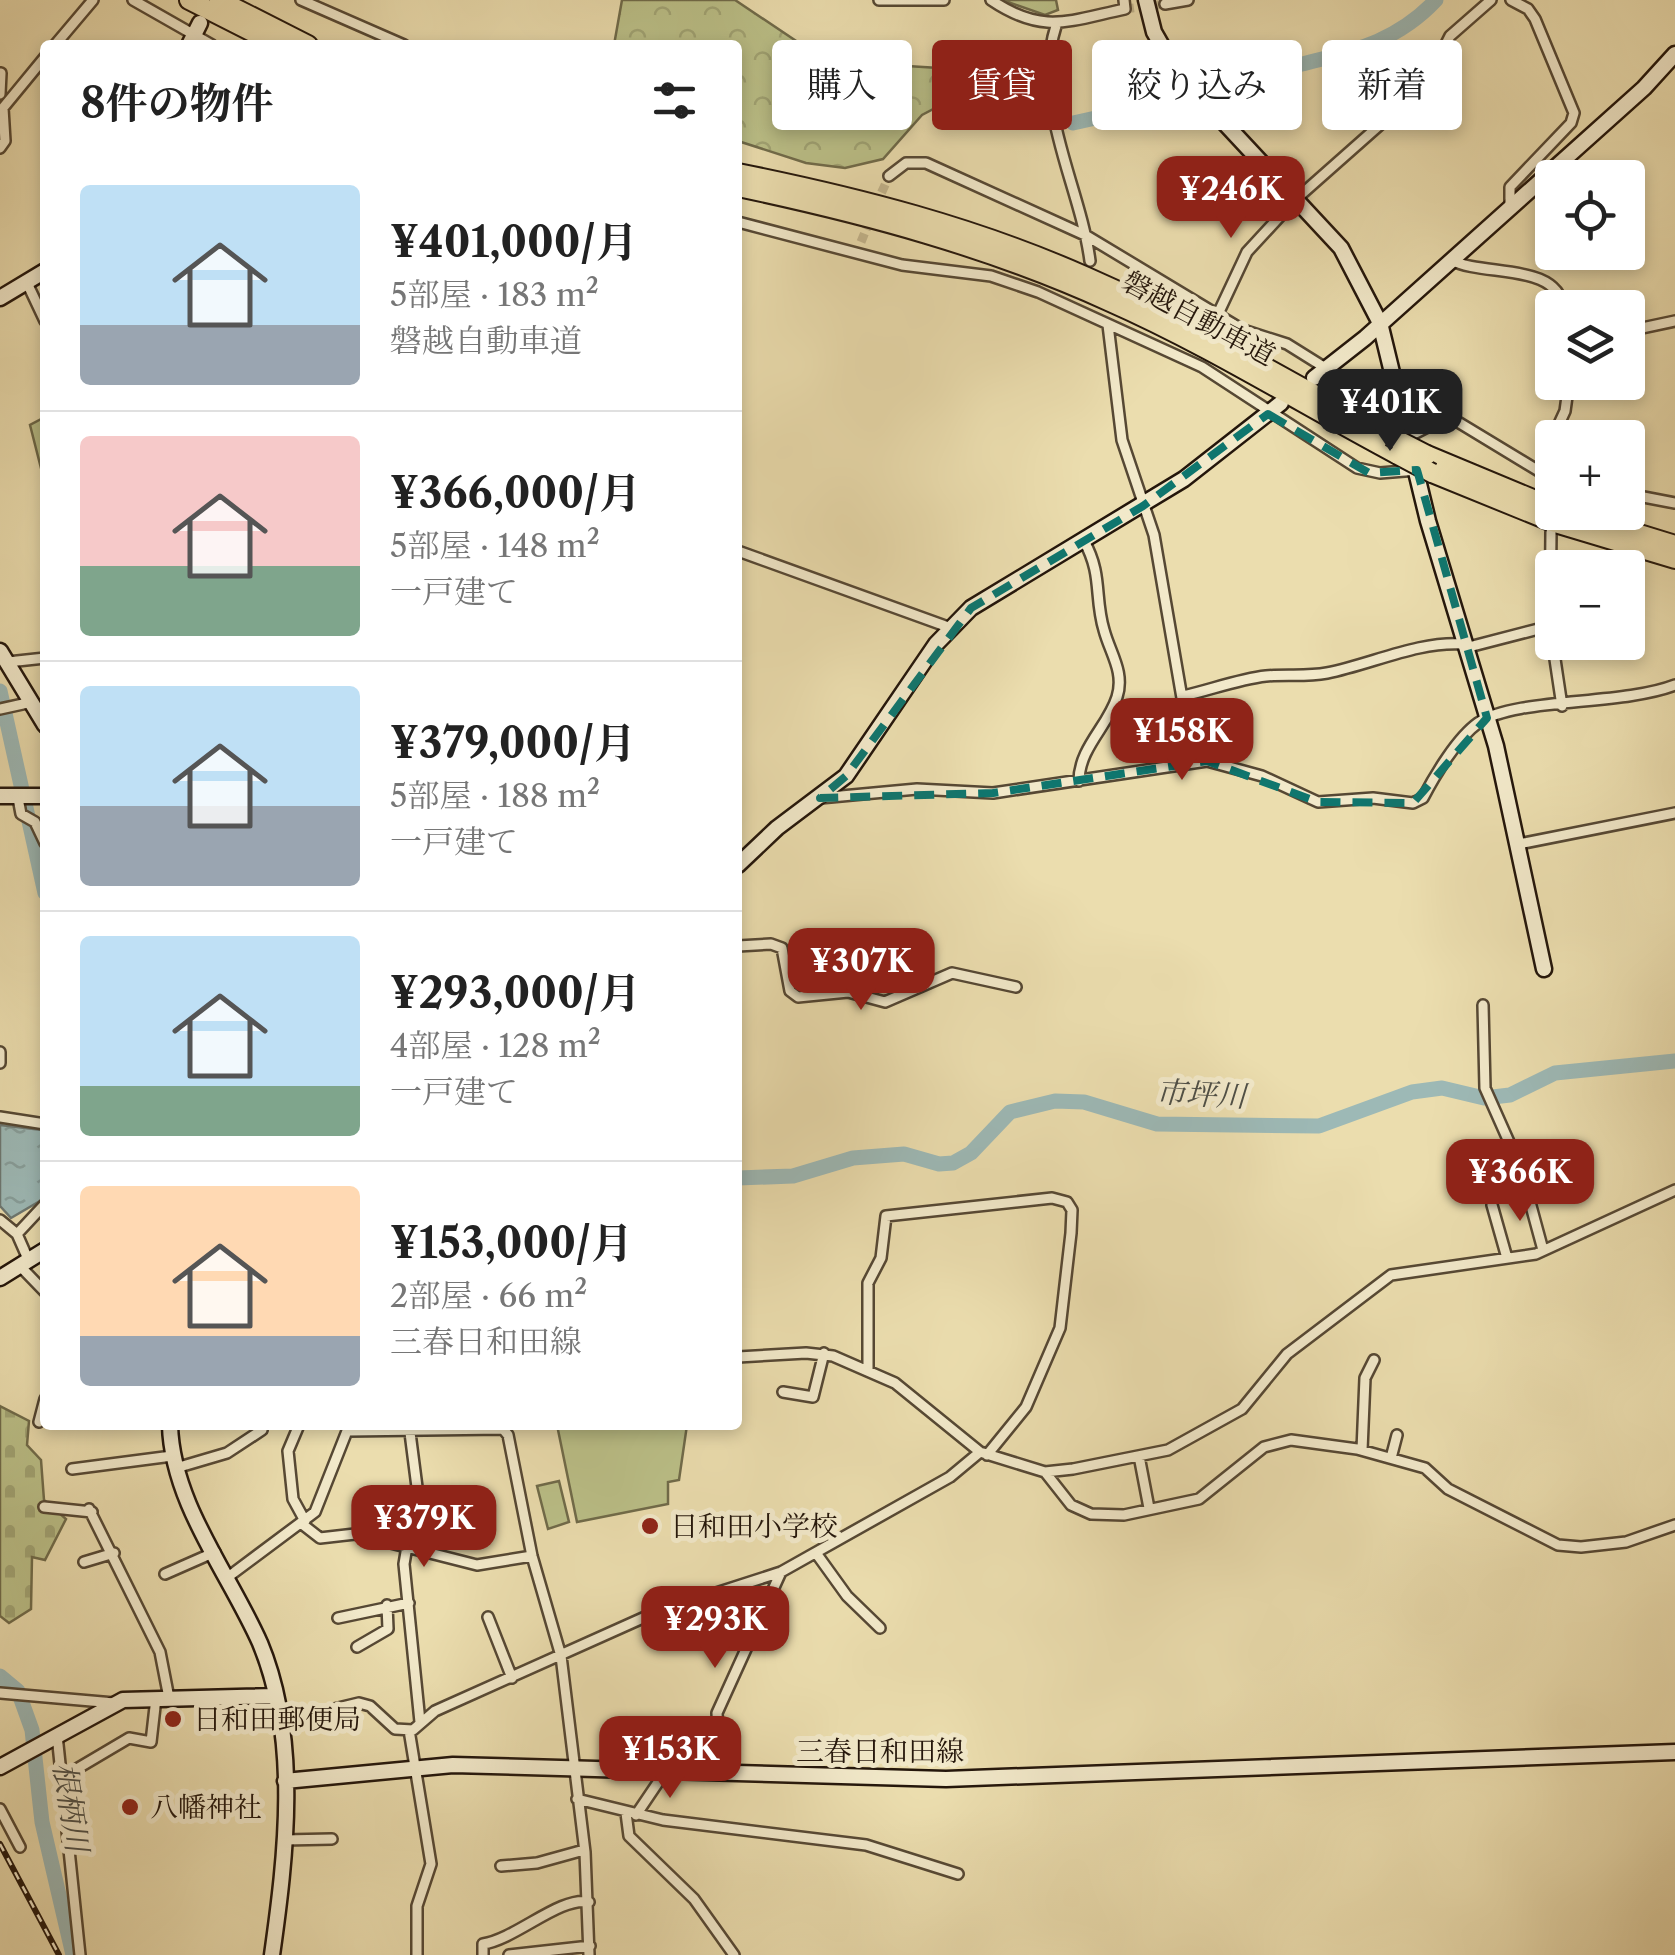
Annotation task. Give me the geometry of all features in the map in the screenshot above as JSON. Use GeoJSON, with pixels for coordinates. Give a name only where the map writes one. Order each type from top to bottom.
{"type":"FeatureCollection","features":[{"type":"Feature","properties":{"kind":"highway"},"geometry":{"type":"LineString","coordinates":[[188,0],[268,40]]}},
{"type":"Feature","properties":{"kind":"highway"},"geometry":{"type":"LineString","coordinates":[[219,0],[298,40]]}},
{"type":"Feature","properties":{"kind":"highway","name":"磐越自動車道"},"geometry":{"type":"LineString","coordinates":[[742,175],[898,210],[1032,254],[1199,331],[1399,437],[1425,466],[1535,498]]}},
{"type":"Feature","properties":{"kind":"highway","name":"磐越自動車道"},"geometry":{"type":"LineString","coordinates":[[742,188],[894,222],[1045,274],[1194,344],[1398,455],[1555,522],[1675,559]]}},
{"type":"Feature","properties":{"kind":"highway"},"geometry":{"type":"LineString","coordinates":[[1626,530],[1675,545]]}},
{"type":"Feature","properties":{"kind":"street"},"geometry":{"type":"LineString","coordinates":[[59,40],[93,0]]}},
{"type":"Feature","properties":{"kind":"street"},"geometry":{"type":"LineString","coordinates":[[133,0],[195,34]]}},
{"type":"Feature","properties":{"kind":"street"},"geometry":{"type":"LineString","coordinates":[[301,0],[393,40]]}},
{"type":"Feature","properties":{"kind":"street"},"geometry":{"type":"LineString","coordinates":[[879,0],[944,0]]}},
{"type":"Feature","properties":{"kind":"street"},"geometry":{"type":"LineString","coordinates":[[991,0],[1017,15],[1056,26],[1126,9],[1124,0]]}},
{"type":"Feature","properties":{"kind":"street"},"geometry":{"type":"LineString","coordinates":[[1146,0],[1158,42],[1188,87],[1341,248],[1380,323],[1399,437],[1453,419],[1535,468]]}},
{"type":"Feature","properties":{"kind":"street"},"geometry":{"type":"LineString","coordinates":[[1165,4],[1188,0]]}},
{"type":"Feature","properties":{"kind":"street"},"geometry":{"type":"LineString","coordinates":[[1217,316],[1247,252],[1295,200],[1426,84],[1450,36],[1491,0]]}},
{"type":"Feature","properties":{"kind":"street"},"geometry":{"type":"LineString","coordinates":[[1510,206],[1510,188],[1574,116],[1535,20],[1528,9],[1511,0]]}},
{"type":"Feature","properties":{"kind":"street"},"geometry":{"type":"LineString","coordinates":[[1056,26],[1048,61],[1049,89],[1090,261]]}},
{"type":"Feature","properties":{"kind":"street"},"geometry":{"type":"LineString","coordinates":[[1314,378],[1644,88],[1675,54]]}},
{"type":"Feature","properties":{"kind":"street"},"geometry":{"type":"LineString","coordinates":[[1,100],[40,62]]}},
{"type":"Feature","properties":{"kind":"street"},"geometry":{"type":"LineString","coordinates":[[0,148],[5,141],[1,73]]}},
{"type":"Feature","properties":{"kind":"street"},"geometry":{"type":"LineString","coordinates":[[889,176],[906,163],[926,162],[1087,236],[1242,330],[1304,352],[1327,369]]}},
{"type":"Feature","properties":{"kind":"street"},"geometry":{"type":"LineString","coordinates":[[742,223],[938,272],[1010,281],[1202,367],[1268,414],[1369,473],[1425,466],[1464,646],[1519,844],[1544,969]]}},
{"type":"Feature","properties":{"kind":"street"},"geometry":{"type":"LineString","coordinates":[[856,254],[861,242]]}},
{"type":"Feature","properties":{"kind":"street"},"geometry":{"type":"LineString","coordinates":[[1451,260],[1478,270],[1544,279],[1558,290]]}},
{"type":"Feature","properties":{"kind":"street"},"geometry":{"type":"LineString","coordinates":[[0,298],[40,276]]}},
{"type":"Feature","properties":{"kind":"street"},"geometry":{"type":"LineString","coordinates":[[28,284],[40,310]]}},
{"type":"Feature","properties":{"kind":"street"},"geometry":{"type":"LineString","coordinates":[[1100,308],[1122,440],[1154,535],[1193,762]]}},
{"type":"Feature","properties":{"kind":"street"},"geometry":{"type":"LineString","coordinates":[[1645,327],[1675,321]]}},
{"type":"Feature","properties":{"kind":"street"},"geometry":{"type":"LineString","coordinates":[[742,861],[777,828],[846,776],[951,628],[987,595],[1143,506],[1281,404]]}},
{"type":"Feature","properties":{"kind":"street"},"geometry":{"type":"LineString","coordinates":[[1645,497],[1675,503]]}},
{"type":"Feature","properties":{"kind":"street"},"geometry":{"type":"LineString","coordinates":[[1551,532],[1551,550]]}},
{"type":"Feature","properties":{"kind":"street"},"geometry":{"type":"LineString","coordinates":[[1079,780],[1082,760],[1117,699],[1119,676],[1103,629],[1098,567],[1084,541]]}},
{"type":"Feature","properties":{"kind":"street"},"geometry":{"type":"LineString","coordinates":[[742,552],[951,628]]}},
{"type":"Feature","properties":{"kind":"street"},"geometry":{"type":"LineString","coordinates":[[1183,696],[1268,676],[1294,679],[1387,660],[1420,646],[1464,646],[1535,629]]}},
{"type":"Feature","properties":{"kind":"street"},"geometry":{"type":"LineString","coordinates":[[4,656],[40,658]]}},
{"type":"Feature","properties":{"kind":"street"},"geometry":{"type":"LineString","coordinates":[[4,656],[40,716]]}},
{"type":"Feature","properties":{"kind":"street"},"geometry":{"type":"LineString","coordinates":[[1555,660],[1562,706]]}},
{"type":"Feature","properties":{"kind":"street"},"geometry":{"type":"LineString","coordinates":[[820,798],[917,789],[993,793],[1193,762],[1230,765],[1318,802],[1374,798],[1413,803],[1423,798],[1470,730],[1487,718],[1502,712],[1642,696],[1675,686]]}},
{"type":"Feature","properties":{"kind":"street"},"geometry":{"type":"LineString","coordinates":[[0,709],[32,702]]}},
{"type":"Feature","properties":{"kind":"street"},"geometry":{"type":"LineString","coordinates":[[0,796],[40,796]]}},
{"type":"Feature","properties":{"kind":"street"},"geometry":{"type":"LineString","coordinates":[[18,798],[22,814],[36,822],[40,832]]}},
{"type":"Feature","properties":{"kind":"street"},"geometry":{"type":"LineString","coordinates":[[1519,844],[1675,813]]}},
{"type":"Feature","properties":{"kind":"street"},"geometry":{"type":"LineString","coordinates":[[742,946],[771,944],[782,948],[790,991],[798,997],[848,992],[892,1000],[952,973],[1016,987]]}},
{"type":"Feature","properties":{"kind":"street"},"geometry":{"type":"LineString","coordinates":[[1484,1005],[1484,1088],[1521,1169],[1543,1250]]}},
{"type":"Feature","properties":{"kind":"street"},"geometry":{"type":"LineString","coordinates":[[0,1052],[0,1063]]}},
{"type":"Feature","properties":{"kind":"street"},"geometry":{"type":"LineString","coordinates":[[0,1117],[40,1123]]}},
{"type":"Feature","properties":{"kind":"street"},"geometry":{"type":"LineString","coordinates":[[742,1357],[824,1353],[868,1369],[895,1383],[983,1454],[1044,1472],[1139,1456],[1174,1448],[1242,1410],[1287,1354],[1378,1281],[1424,1267],[1543,1250],[1675,1190]]}},
{"type":"Feature","properties":{"kind":"street"},"geometry":{"type":"LineString","coordinates":[[279,1722],[359,1703],[370,1706],[395,1729],[409,1730],[654,1613],[782,1572],[950,1477],[983,1454],[1026,1407],[1060,1328],[1072,1233],[1072,1210],[1067,1202],[1052,1198],[886,1216],[880,1258],[868,1283],[868,1369]]}},
{"type":"Feature","properties":{"kind":"street"},"geometry":{"type":"LineString","coordinates":[[1492,1204],[1507,1258]]}},
{"type":"Feature","properties":{"kind":"street"},"geometry":{"type":"LineString","coordinates":[[17,1234],[40,1209]]}},
{"type":"Feature","properties":{"kind":"street"},"geometry":{"type":"LineString","coordinates":[[0,1220],[17,1234],[24,1262],[40,1285]]}},
{"type":"Feature","properties":{"kind":"street"},"geometry":{"type":"LineString","coordinates":[[2,1274],[40,1253]]}},
{"type":"Feature","properties":{"kind":"street"},"geometry":{"type":"LineString","coordinates":[[783,1392],[813,1396],[824,1353]]}},
{"type":"Feature","properties":{"kind":"street"},"geometry":{"type":"LineString","coordinates":[[1362,1450],[1365,1378],[1374,1360]]}},
{"type":"Feature","properties":{"kind":"street"},"geometry":{"type":"LineString","coordinates":[[38,1422],[40,1415]]}},
{"type":"Feature","properties":{"kind":"street"},"geometry":{"type":"LineString","coordinates":[[170,1430],[173,1462],[260,1643],[276,1696],[284,1781],[284,1840],[272,1955]]}},
{"type":"Feature","properties":{"kind":"street"},"geometry":{"type":"LineString","coordinates":[[72,1469],[173,1462],[227,1453],[262,1430]]}},
{"type":"Feature","properties":{"kind":"street"},"geometry":{"type":"LineString","coordinates":[[297,1430],[288,1451],[294,1501],[303,1523],[320,1538],[355,1534],[477,1565],[532,1556]]}},
{"type":"Feature","properties":{"kind":"street"},"geometry":{"type":"LineString","coordinates":[[228,1578],[319,1507],[347,1430]]}},
{"type":"Feature","properties":{"kind":"street"},"geometry":{"type":"LineString","coordinates":[[409,1430],[417,1479],[406,1546],[420,1722]]}},
{"type":"Feature","properties":{"kind":"street"},"geometry":{"type":"LineString","coordinates":[[504,1430],[532,1556],[561,1656],[590,1902],[590,1950],[510,1955]]}},
{"type":"Feature","properties":{"kind":"street"},"geometry":{"type":"LineString","coordinates":[[1391,1458],[1397,1435]]}},
{"type":"Feature","properties":{"kind":"street"},"geometry":{"type":"LineString","coordinates":[[1044,1472],[1066,1500],[1083,1511],[1111,1516],[1207,1496],[1246,1459],[1279,1441],[1362,1450],[1430,1470],[1448,1489],[1558,1545],[1581,1548],[1626,1542],[1675,1525]]}},
{"type":"Feature","properties":{"kind":"street"},"geometry":{"type":"LineString","coordinates":[[1139,1456],[1150,1508]]}},
{"type":"Feature","properties":{"kind":"street"},"geometry":{"type":"LineString","coordinates":[[44,1507],[91,1510],[160,1652],[162,1698],[150,1742],[129,1738],[62,1776]]}},
{"type":"Feature","properties":{"kind":"street"},"geometry":{"type":"LineString","coordinates":[[165,1574],[215,1552]]}},
{"type":"Feature","properties":{"kind":"street"},"geometry":{"type":"LineString","coordinates":[[816,1552],[847,1596],[880,1628]]}},
{"type":"Feature","properties":{"kind":"street"},"geometry":{"type":"LineString","coordinates":[[84,1562],[114,1553]]}},
{"type":"Feature","properties":{"kind":"street"},"geometry":{"type":"LineString","coordinates":[[693,1773],[693,1749],[715,1738],[718,1714],[782,1572]]}},
{"type":"Feature","properties":{"kind":"street"},"geometry":{"type":"LineString","coordinates":[[338,1618],[409,1603]]}},
{"type":"Feature","properties":{"kind":"street"},"geometry":{"type":"LineString","coordinates":[[357,1646],[388,1630],[387,1605]]}},
{"type":"Feature","properties":{"kind":"street"},"geometry":{"type":"LineString","coordinates":[[488,1617],[512,1678]]}},
{"type":"Feature","properties":{"kind":"street"},"geometry":{"type":"LineString","coordinates":[[0,1682],[5,1692],[114,1703],[276,1696]]}},
{"type":"Feature","properties":{"kind":"street"},"geometry":{"type":"LineString","coordinates":[[0,1767],[114,1703]]}},
{"type":"Feature","properties":{"kind":"street"},"geometry":{"type":"LineString","coordinates":[[409,1730],[431,1864],[416,1906],[417,1955]]}},
{"type":"Feature","properties":{"kind":"street"},"geometry":{"type":"LineString","coordinates":[[57,1736],[74,1934],[80,1955]]}},
{"type":"Feature","properties":{"kind":"street","name":"三春日和田線"},"geometry":{"type":"LineString","coordinates":[[284,1781],[413,1767],[946,1779],[1675,1752]]}},
{"type":"Feature","properties":{"kind":"street"},"geometry":{"type":"LineString","coordinates":[[666,1772],[631,1814],[629,1836],[694,1899],[734,1955]]}},
{"type":"Feature","properties":{"kind":"street"},"geometry":{"type":"LineString","coordinates":[[577,1799],[631,1814],[862,1844],[958,1874]]}},
{"type":"Feature","properties":{"kind":"street"},"geometry":{"type":"LineString","coordinates":[[0,1809],[20,1847]]}},
{"type":"Feature","properties":{"kind":"street"},"geometry":{"type":"LineString","coordinates":[[284,1840],[332,1840]]}},
{"type":"Feature","properties":{"kind":"street"},"geometry":{"type":"LineString","coordinates":[[501,1866],[537,1863],[584,1850]]}},
{"type":"Feature","properties":{"kind":"street"},"geometry":{"type":"LineString","coordinates":[[483,1955],[483,1944],[500,1941],[572,1901],[590,1902]]}},
{"type":"Feature","properties":{"kind":"highlighted area"},"geometry":{"type":"Polygon","coordinates":[[[1268,414],[1369,473],[1417,470],[1487,718],[1413,803],[1318,802],[1207,761],[993,793],[820,798],[846,776],[971,608],[1143,506],[1268,414]]]}},
{"type":"Feature","properties":{"kind":"green space"},"geometry":{"type":"Polygon","coordinates":[[[622,0],[735,0],[795,40],[772,40],[772,130],[909,130],[883,159],[845,168],[806,163],[742,142],[742,40],[615,40],[622,0]]]}},
{"type":"Feature","properties":{"kind":"green space"},"geometry":{"type":"Polygon","coordinates":[[[1002,0],[1056,0],[1058,10],[1045,15],[1002,0]]]}},
{"type":"Feature","properties":{"kind":"green space"},"geometry":{"type":"Polygon","coordinates":[[[912,66],[932,68],[932,110],[912,126],[912,66]]]}},
{"type":"Feature","properties":{"kind":"green space"},"geometry":{"type":"Polygon","coordinates":[[[40,420],[40,464],[30,425],[40,420]]]}},
{"type":"Feature","properties":{"kind":"green space"},"geometry":{"type":"Polygon","coordinates":[[[0,1406],[29,1421],[27,1445],[41,1460],[44,1500],[66,1519],[45,1560],[32,1557],[31,1609],[9,1623],[0,1616],[0,1406]]]}},
{"type":"Feature","properties":{"kind":"green space"},"geometry":{"type":"Polygon","coordinates":[[[558,1430],[686,1430],[679,1480],[668,1482],[668,1504],[577,1522],[558,1430]]]}},
{"type":"Feature","properties":{"kind":"green space"},"geometry":{"type":"Polygon","coordinates":[[[559,1481],[569,1522],[548,1529],[537,1486],[559,1481]]]}},
{"type":"Feature","properties":{"kind":"water"},"geometry":{"type":"Polygon","coordinates":[[[0,1125],[40,1130],[40,1201],[11,1218],[0,1206],[0,1125]]]}},
{"type":"Feature","properties":{"kind":"waterway"},"geometry":{"type":"LineString","coordinates":[[1302,64],[1386,37],[1436,0]]}},
{"type":"Feature","properties":{"kind":"waterway"},"geometry":{"type":"LineString","coordinates":[[1073,123],[1092,119]]}},
{"type":"Feature","properties":{"kind":"waterway","name":"市坪川"},"geometry":{"type":"LineString","coordinates":[[0,691],[40,871]]}},
{"type":"Feature","properties":{"kind":"waterway","name":"市坪川"},"geometry":{"type":"LineString","coordinates":[[742,1178],[793,1176],[853,1158],[904,1154],[939,1164],[953,1163],[971,1153],[1010,1112],[1055,1101],[1084,1102],[1157,1124],[1319,1126],[1412,1092],[1442,1088],[1484,1098],[1510,1095],[1555,1073],[1675,1061]]}},
{"type":"Feature","properties":{"kind":"waterway","name":"根柄川"},"geometry":{"type":"LineString","coordinates":[[0,1676],[18,1691],[32,1730],[42,1822],[73,1955]]}},
{"type":"Feature","properties":{"kind":"tunnel"},"geometry":{"type":"LineString","coordinates":[[1125,9],[1165,4]]}},
{"type":"Feature","properties":{"kind":"tunnel"},"geometry":{"type":"LineString","coordinates":[[876,205],[889,176]]}},
{"type":"Feature","properties":{"kind":"tunnel"},"geometry":{"type":"LineString","coordinates":[[861,242],[870,220]]}},
{"type":"Feature","properties":{"kind":"railway"},"geometry":{"type":"LineString","coordinates":[[0,1844],[59,1955]]}},
{"type":"Feature","properties":{"kind":"place","name":"日和田小学校"},"geometry":{"type":"Point","coordinates":[650,1526]}},
{"type":"Feature","properties":{"kind":"place","name":"日和田郵便局"},"geometry":{"type":"Point","coordinates":[173,1719]}},
{"type":"Feature","properties":{"kind":"place","name":"八幡神社"},"geometry":{"type":"Point","coordinates":[130,1807]}}]}
